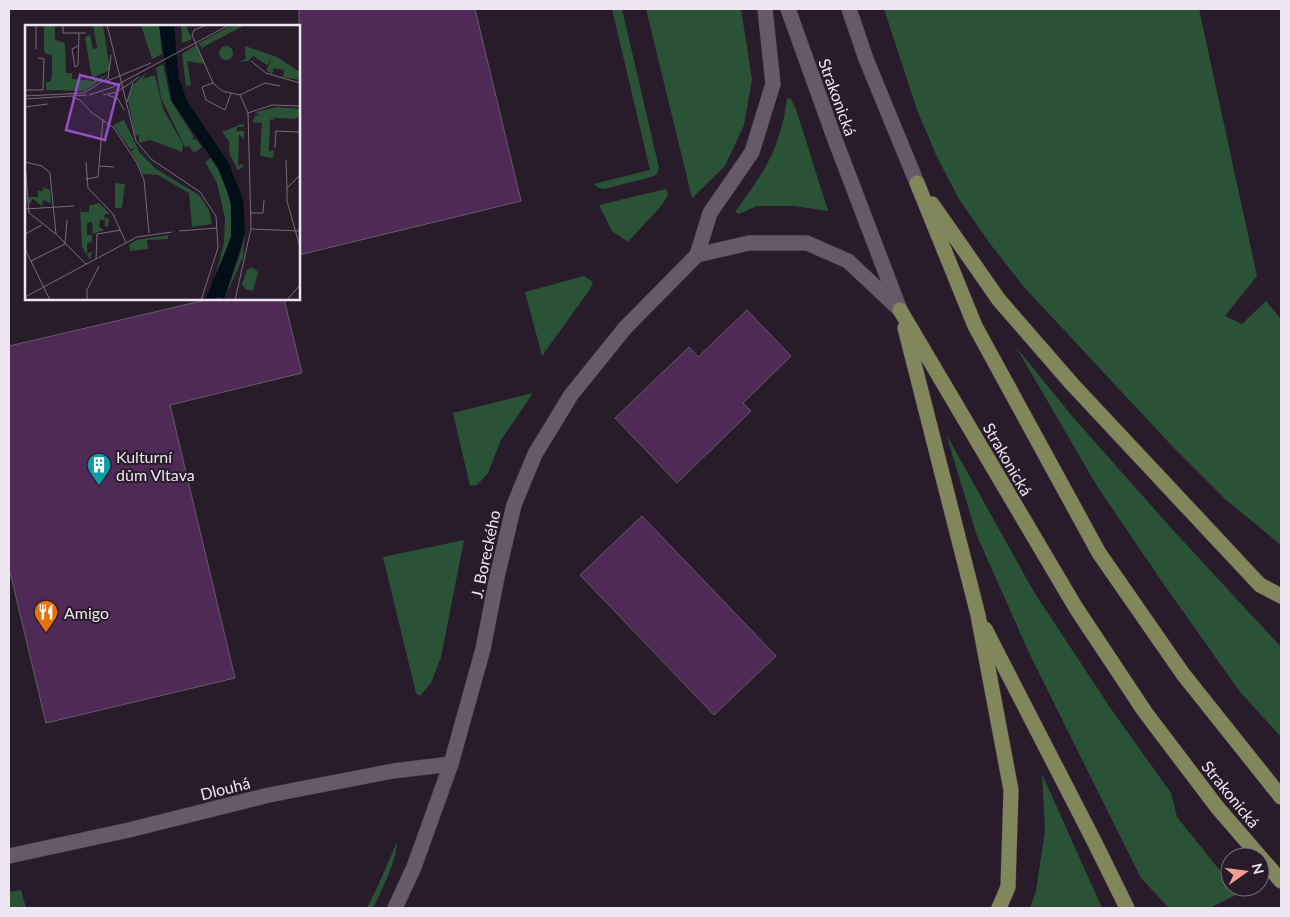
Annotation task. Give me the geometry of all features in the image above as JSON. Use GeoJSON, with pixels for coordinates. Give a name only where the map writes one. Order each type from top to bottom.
{"type":"FeatureCollection","features":[{"type":"Feature","properties":{"kind":"main road"},"geometry":{"type":"LineString","coordinates":[[917,183],[1000,300],[1072,384],[1260,585],[1281,610]]}},
{"type":"Feature","properties":{"kind":"main road","name":"Strakonická"},"geometry":{"type":"LineString","coordinates":[[917,183],[974,326],[1099,553],[1183,674],[1281,798]]}},
{"type":"Feature","properties":{"kind":"main road"},"geometry":{"type":"LineString","coordinates":[[900,310],[978,614],[1011,790],[1008,887],[999,908]]}},
{"type":"Feature","properties":{"kind":"main road","name":"Strakonická"},"geometry":{"type":"LineString","coordinates":[[900,310],[1076,608],[1145,712],[1217,807],[1281,881]]}},
{"type":"Feature","properties":{"kind":"main road"},"geometry":{"type":"LineString","coordinates":[[1260,585],[1281,596]]}},
{"type":"Feature","properties":{"kind":"main road"},"geometry":{"type":"LineString","coordinates":[[978,614],[1127,908]]}},
{"type":"Feature","properties":{"kind":"street","name":"J. Boreckého"},"geometry":{"type":"LineString","coordinates":[[395,908],[414,867],[452,764],[483,649],[514,505],[535,454],[570,395],[624,328],[696,255],[710,212],[752,152],[773,84],[766,9]]}},
{"type":"Feature","properties":{"kind":"street","name":"Strakonická"},"geometry":{"type":"LineString","coordinates":[[788,9],[834,137],[900,310]]}},
{"type":"Feature","properties":{"kind":"street","name":"Strakonická"},"geometry":{"type":"LineString","coordinates":[[849,9],[866,59],[917,183]]}},
{"type":"Feature","properties":{"kind":"street"},"geometry":{"type":"LineString","coordinates":[[696,255],[749,243],[806,243],[848,261],[900,310]]}},
{"type":"Feature","properties":{"kind":"street","name":"Dlouhá"},"geometry":{"type":"LineString","coordinates":[[9,856],[129,830],[269,795],[393,771],[452,764]]}},
{"type":"Feature","properties":{"kind":"green space"},"geometry":{"type":"Polygon","coordinates":[[[612,9],[622,9],[659,168],[657,174],[651,177],[604,189],[598,188],[594,184],[650,170],[612,9]]]}},
{"type":"Feature","properties":{"kind":"green space"},"geometry":{"type":"Polygon","coordinates":[[[646,9],[741,9],[752,79],[744,125],[725,166],[692,198],[646,9]]]}},
{"type":"Feature","properties":{"kind":"green space"},"geometry":{"type":"Polygon","coordinates":[[[884,9],[1199,9],[1257,276],[1225,316],[1242,324],[1266,301],[1281,319],[1281,545],[1225,499],[1172,446],[1024,287],[991,245],[959,199],[937,157],[917,110],[884,9]]]}},
{"type":"Feature","properties":{"kind":"green space"},"geometry":{"type":"Polygon","coordinates":[[[787,98],[791,99],[796,109],[828,211],[794,206],[757,206],[739,214],[735,212],[762,173],[775,146],[784,118],[787,98]]]}},
{"type":"Feature","properties":{"kind":"green space"},"geometry":{"type":"Polygon","coordinates":[[[666,189],[668,195],[661,206],[628,242],[612,231],[599,205],[666,189]]]}},
{"type":"Feature","properties":{"kind":"green space"},"geometry":{"type":"Polygon","coordinates":[[[584,276],[593,282],[590,289],[542,356],[525,292],[584,276]]]}},
{"type":"Feature","properties":{"kind":"green space"},"geometry":{"type":"Polygon","coordinates":[[[1016,347],[1072,416],[1172,529],[1281,647],[1281,737],[1240,692],[1097,486],[1016,347]]]}},
{"type":"Feature","properties":{"kind":"green space"},"geometry":{"type":"Polygon","coordinates":[[[533,393],[501,440],[488,473],[477,485],[470,486],[453,413],[533,393]]]}},
{"type":"Feature","properties":{"kind":"green space"},"geometry":{"type":"Polygon","coordinates":[[[946,434],[1034,592],[1109,706],[1171,793],[1177,817],[1220,871],[1220,897],[1232,897],[1210,908],[1169,908],[1141,878],[1031,657],[977,536],[946,434]]]}},
{"type":"Feature","properties":{"kind":"green space"},"geometry":{"type":"Polygon","coordinates":[[[464,540],[441,657],[431,683],[420,696],[416,693],[383,557],[464,540]]]}},
{"type":"Feature","properties":{"kind":"green space"},"geometry":{"type":"Polygon","coordinates":[[[1042,774],[1102,908],[1030,908],[1036,891],[1045,830],[1042,774]]]}},
{"type":"Feature","properties":{"kind":"green space"},"geometry":{"type":"Polygon","coordinates":[[[397,842],[392,867],[384,885],[373,908],[367,908],[377,888],[397,842]]]}},
{"type":"Feature","properties":{"kind":"green space"},"geometry":{"type":"Polygon","coordinates":[[[21,890],[26,908],[9,908],[9,892],[21,890]]]}},
{"type":"Feature","properties":{"kind":"building"},"geometry":{"type":"Polygon","coordinates":[[[299,9],[475,9],[521,201],[300,255],[299,9]]]}},
{"type":"Feature","properties":{"kind":"building","name":"Kulturní dům Vltava"},"geometry":{"type":"Polygon","coordinates":[[[206,300],[284,300],[302,373],[170,405],[235,678],[46,723],[9,568],[9,346],[206,300]]]}},
{"type":"Feature","properties":{"kind":"building"},"geometry":{"type":"Polygon","coordinates":[[[747,310],[791,356],[743,403],[751,411],[677,483],[615,418],[689,347],[698,357],[747,310]]]}},
{"type":"Feature","properties":{"kind":"building"},"geometry":{"type":"Polygon","coordinates":[[[642,516],[776,656],[714,715],[580,575],[642,516]]]}},
{"type":"Feature","properties":{"kind":"place","name":"Kulturní dům Vltava"},"geometry":{"type":"Point","coordinates":[99,486]}},
{"type":"Feature","properties":{"kind":"place","name":"Amigo"},"geometry":{"type":"Point","coordinates":[46,633]}}]}
